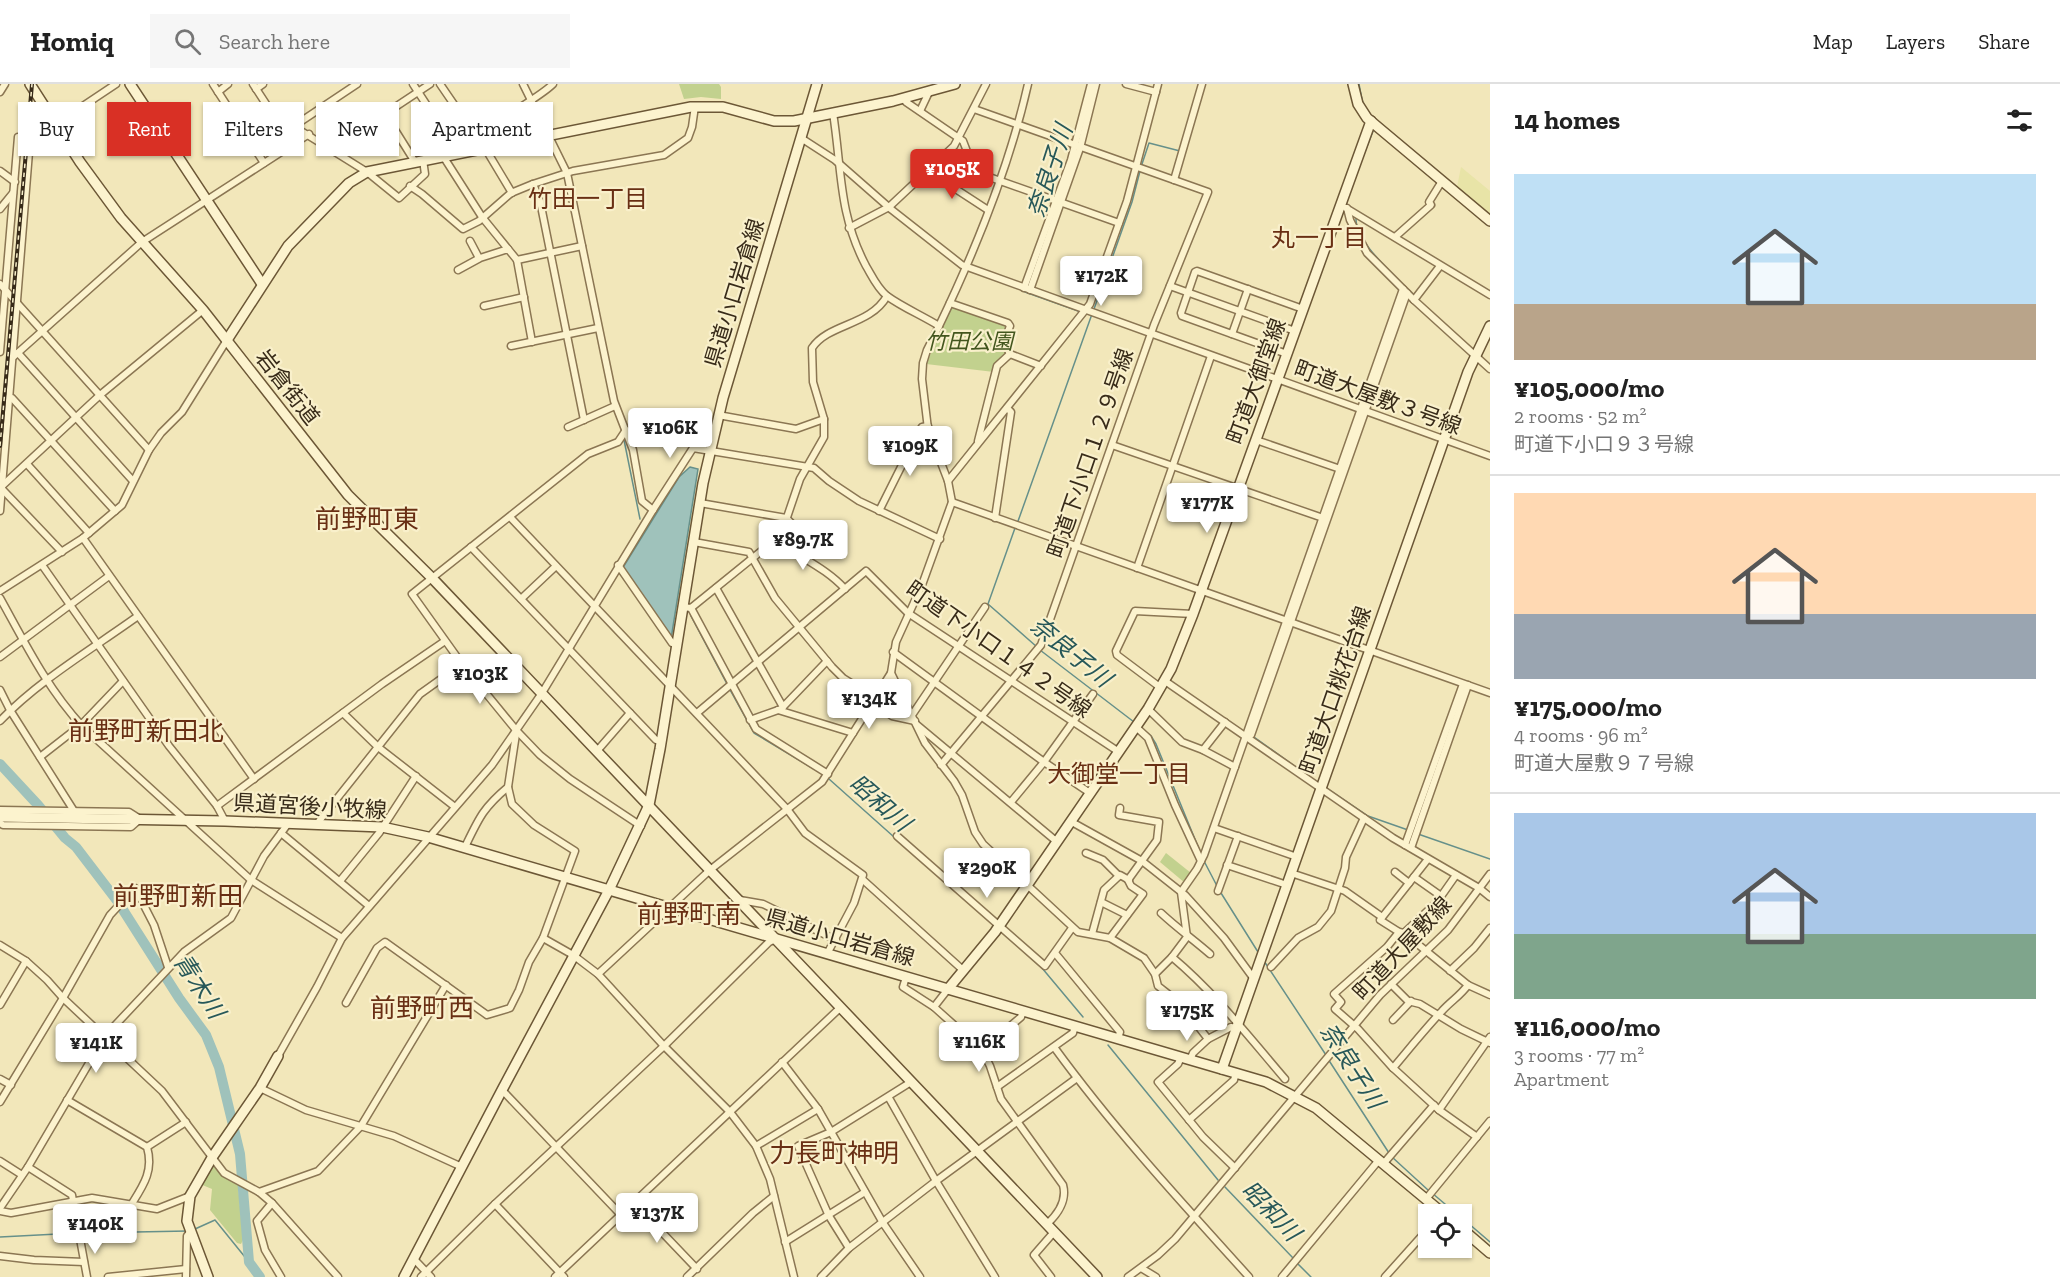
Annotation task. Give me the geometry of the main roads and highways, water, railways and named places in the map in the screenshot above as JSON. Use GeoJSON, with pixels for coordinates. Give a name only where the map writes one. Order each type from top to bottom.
{"type":"FeatureCollection","features":[{"type":"Feature","properties":{"kind":"water"},"geometry":{"type":"Polygon","coordinates":[[[690,467],[698,469],[671,639],[622,569],[679,477],[690,467]]]}},
{"type":"Feature","properties":{"kind":"waterway"},"geometry":{"type":"LineString","coordinates":[[1359,84],[1366,109]]}},
{"type":"Feature","properties":{"kind":"waterway"},"geometry":{"type":"LineString","coordinates":[[1364,154],[1373,131]]}},
{"type":"Feature","properties":{"kind":"waterway"},"geometry":{"type":"LineString","coordinates":[[1141,167],[1149,143],[1180,151]]}},
{"type":"Feature","properties":{"kind":"waterway"},"geometry":{"type":"LineString","coordinates":[[1094,309],[1132,202],[1140,171]]}},
{"type":"Feature","properties":{"kind":"waterway"},"geometry":{"type":"LineString","coordinates":[[1346,204],[1357,213]]}},
{"type":"Feature","properties":{"kind":"waterway"},"geometry":{"type":"LineString","coordinates":[[1356,218],[1357,227],[1367,245],[1404,286]]}},
{"type":"Feature","properties":{"kind":"waterway","name":"奈良子川"},"geometry":{"type":"LineString","coordinates":[[1026,290],[1025,292],[1081,312]]}},
{"type":"Feature","properties":{"kind":"waterway","name":"奈良子川"},"geometry":{"type":"LineString","coordinates":[[1017,524],[1092,314]]}},
{"type":"Feature","properties":{"kind":"waterway","name":"昭和川"},"geometry":{"type":"LineString","coordinates":[[624,440],[640,519]]}},
{"type":"Feature","properties":{"kind":"waterway","name":"奈良子川"},"geometry":{"type":"LineString","coordinates":[[1015,528],[988,604],[1037,647]]}},
{"type":"Feature","properties":{"kind":"waterway","name":"昭和川"},"geometry":{"type":"LineString","coordinates":[[691,616],[727,684]]}},
{"type":"Feature","properties":{"kind":"waterway","name":"奈良子川"},"geometry":{"type":"LineString","coordinates":[[1040,650],[1134,722]]}},
{"type":"Feature","properties":{"kind":"waterway","name":"昭和川"},"geometry":{"type":"LineString","coordinates":[[729,688],[754,733],[814,769]]}},
{"type":"Feature","properties":{"kind":"waterway","name":"奈良子川"},"geometry":{"type":"LineString","coordinates":[[1140,727],[1151,736],[1156,744],[1201,854]]}},
{"type":"Feature","properties":{"kind":"waterway"},"geometry":{"type":"LineString","coordinates":[[1254,737],[1311,778]]}},
{"type":"Feature","properties":{"kind":"waterway","name":"青木川"},"geometry":{"type":"LineString","coordinates":[[0,764],[65,838],[76,847],[118,902],[179,998],[206,1035],[219,1067],[240,1154],[249,1262],[260,1277]]}},
{"type":"Feature","properties":{"kind":"waterway","name":"昭和川"},"geometry":{"type":"LineString","coordinates":[[829,779],[931,870]]}},
{"type":"Feature","properties":{"kind":"waterway"},"geometry":{"type":"LineString","coordinates":[[1325,787],[1368,816],[1408,830]]}},
{"type":"Feature","properties":{"kind":"waterway"},"geometry":{"type":"LineString","coordinates":[[1418,834],[1490,859]]}},
{"type":"Feature","properties":{"kind":"waterway","name":"奈良子川"},"geometry":{"type":"LineString","coordinates":[[1204,861],[1217,886]]}},
{"type":"Feature","properties":{"kind":"waterway","name":"奈良子川"},"geometry":{"type":"LineString","coordinates":[[1221,893],[1258,952]]}},
{"type":"Feature","properties":{"kind":"waterway","name":"昭和川"},"geometry":{"type":"LineString","coordinates":[[1019,947],[1042,968],[1083,1017]]}},
{"type":"Feature","properties":{"kind":"waterway","name":"奈良子川"},"geometry":{"type":"LineString","coordinates":[[1264,961],[1326,1055]]}},
{"type":"Feature","properties":{"kind":"waterway","name":"昭和川"},"geometry":{"type":"LineString","coordinates":[[1108,1045],[1218,1180]]}},
{"type":"Feature","properties":{"kind":"waterway","name":"奈良子川"},"geometry":{"type":"LineString","coordinates":[[1328,1059],[1389,1153]]}},
{"type":"Feature","properties":{"kind":"waterway","name":"奈良子川"},"geometry":{"type":"LineString","coordinates":[[1392,1157],[1428,1190]]}},
{"type":"Feature","properties":{"kind":"waterway","name":"昭和川"},"geometry":{"type":"LineString","coordinates":[[1225,1187],[1293,1258]]}},
{"type":"Feature","properties":{"kind":"waterway","name":"奈良子川"},"geometry":{"type":"LineString","coordinates":[[1432,1193],[1445,1204]]}},
{"type":"Feature","properties":{"kind":"waterway"},"geometry":{"type":"LineString","coordinates":[[195,1229],[215,1220],[249,1262]]}},
{"type":"Feature","properties":{"kind":"waterway","name":"奈良子川"},"geometry":{"type":"LineString","coordinates":[[1472,1226],[1490,1242]]}},
{"type":"Feature","properties":{"kind":"waterway"},"geometry":{"type":"LineString","coordinates":[[82,1233],[188,1231]]}},
{"type":"Feature","properties":{"kind":"waterway"},"geometry":{"type":"LineString","coordinates":[[0,1237],[77,1233]]}},
{"type":"Feature","properties":{"kind":"waterway","name":"昭和川"},"geometry":{"type":"LineString","coordinates":[[1298,1264],[1311,1277]]}},
{"type":"Feature","properties":{"kind":"railway"},"geometry":{"type":"LineString","coordinates":[[0,446],[32,84]]}},
{"type":"Feature","properties":{"kind":"district","name":"竹田一丁目"},"geometry":{"type":"Point","coordinates":[588,199]}},
{"type":"Feature","properties":{"kind":"district","name":"丸一丁目"},"geometry":{"type":"Point","coordinates":[1319,238]}},
{"type":"Feature","properties":{"kind":"district","name":"前野町東"},"geometry":{"type":"Point","coordinates":[367,519]}},
{"type":"Feature","properties":{"kind":"district","name":"前野町新田北"},"geometry":{"type":"Point","coordinates":[146,731]}},
{"type":"Feature","properties":{"kind":"district","name":"大御堂一丁目"},"geometry":{"type":"Point","coordinates":[1119,774]}},
{"type":"Feature","properties":{"kind":"district","name":"前野町新田"},"geometry":{"type":"Point","coordinates":[178,896]}},
{"type":"Feature","properties":{"kind":"district","name":"前野町南"},"geometry":{"type":"Point","coordinates":[689,914]}},
{"type":"Feature","properties":{"kind":"district","name":"前野町西"},"geometry":{"type":"Point","coordinates":[422,1008]}},
{"type":"Feature","properties":{"kind":"district","name":"力長町神明"},"geometry":{"type":"Point","coordinates":[834,1153]}},
{"type":"Feature","properties":{"kind":"park label","name":"竹田公園"},"geometry":{"type":"Point","coordinates":[969,341]}}]}
